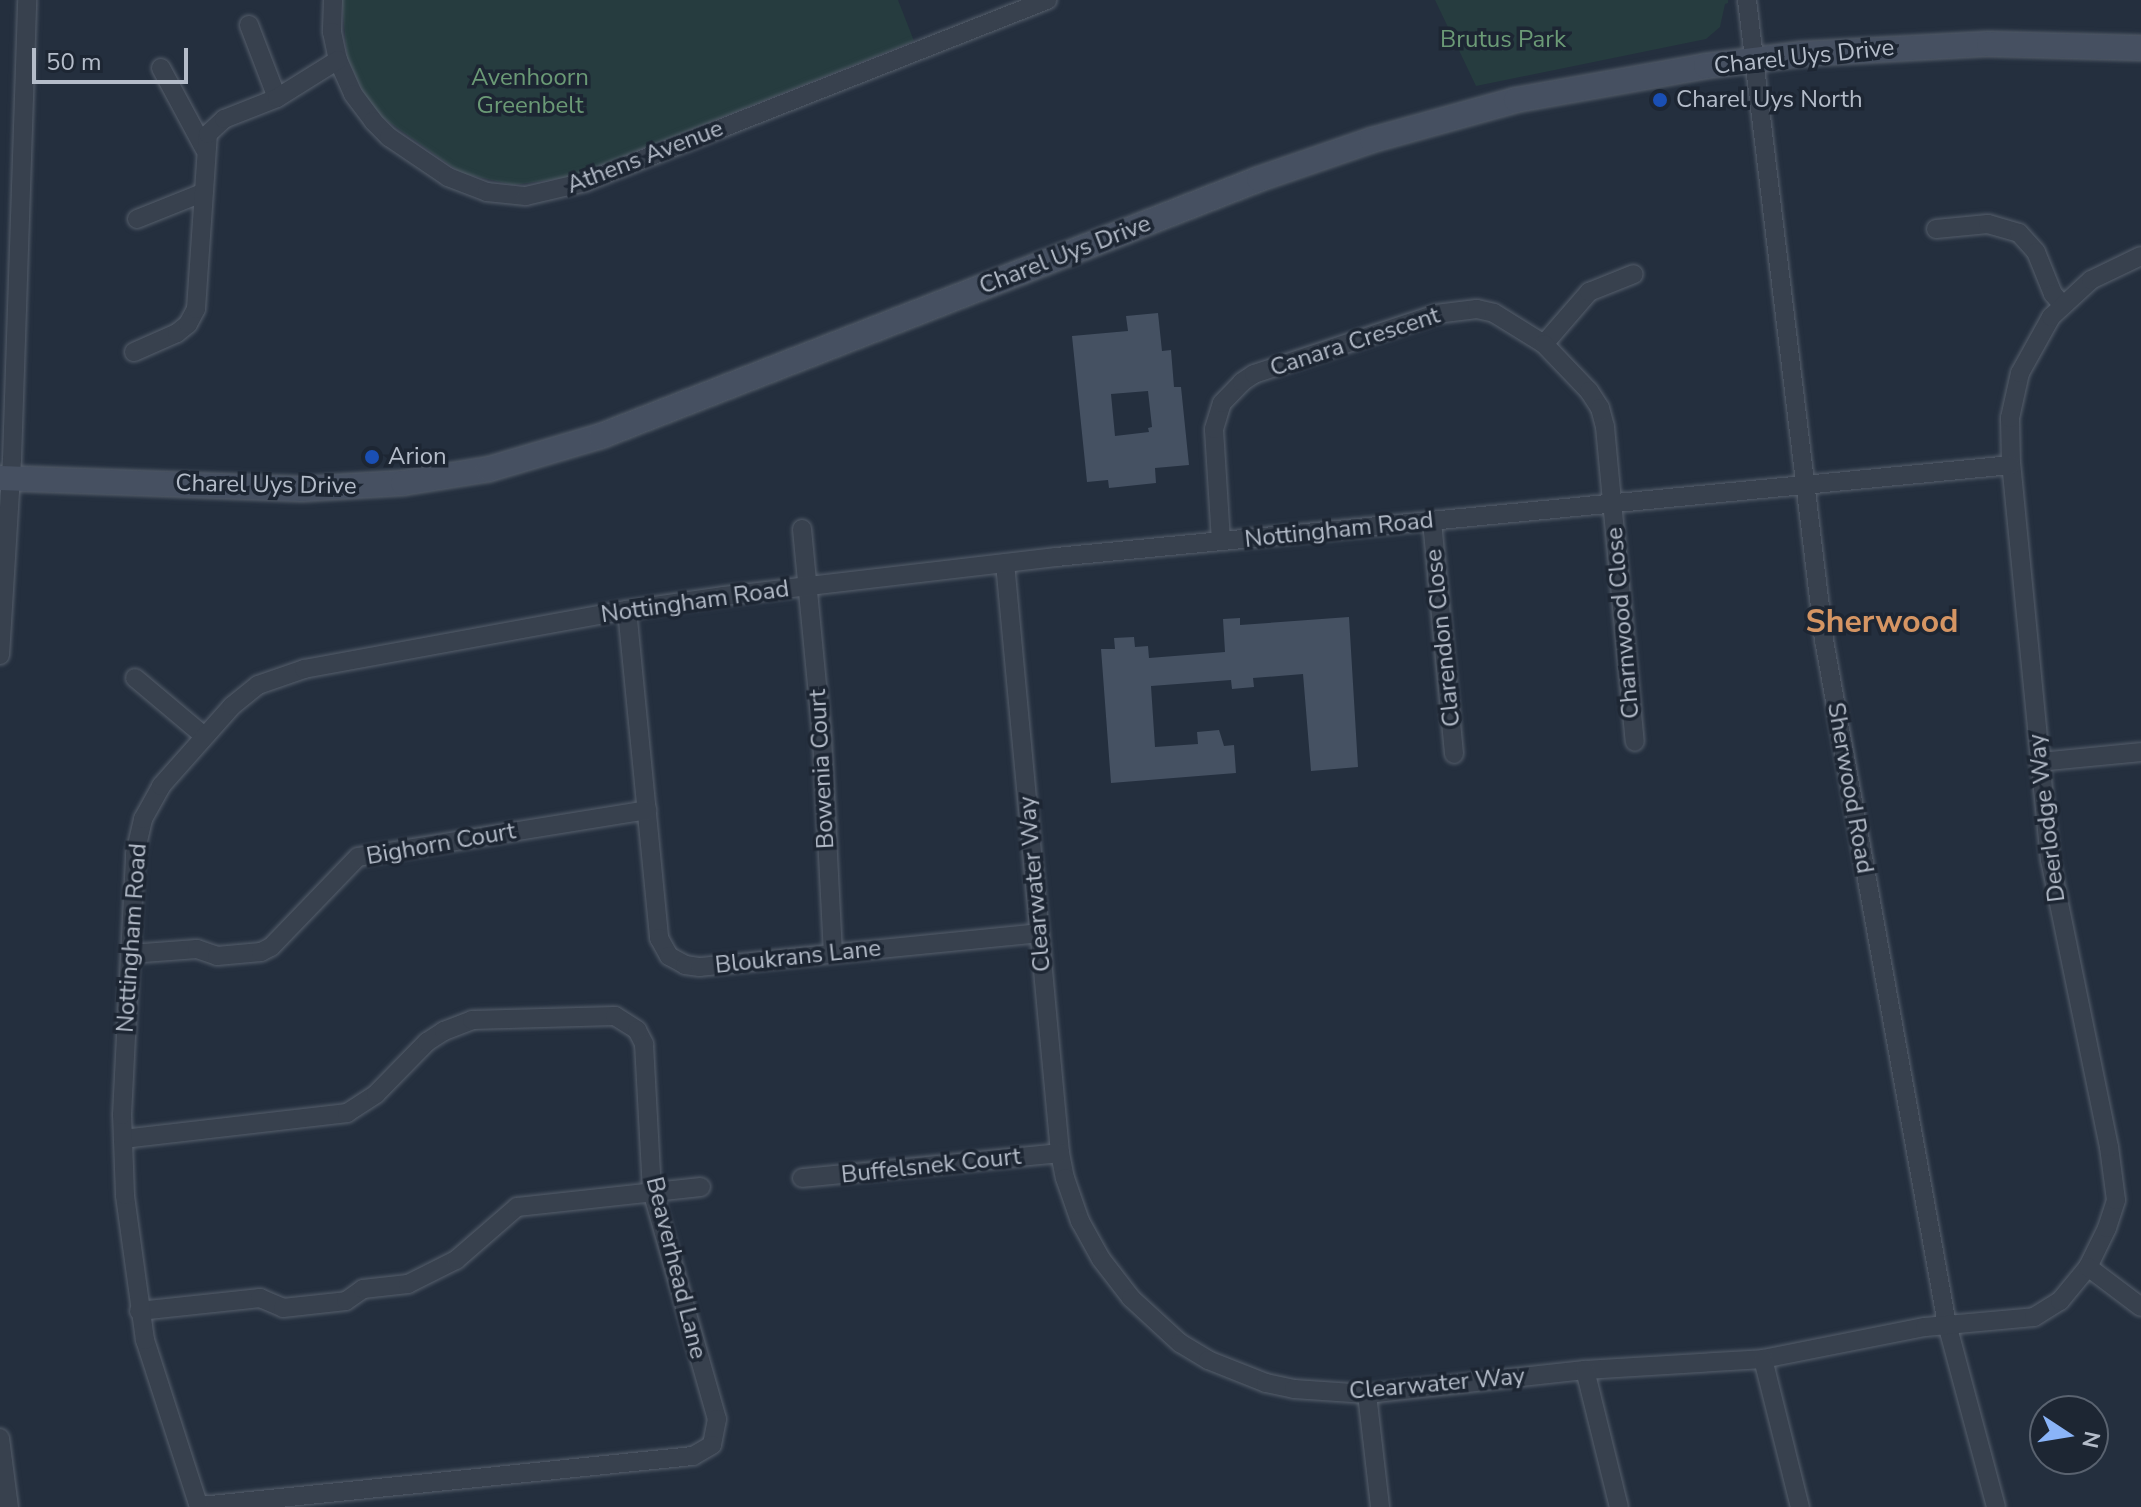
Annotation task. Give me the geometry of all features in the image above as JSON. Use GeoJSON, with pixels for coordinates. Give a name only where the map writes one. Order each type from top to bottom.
{"type":"FeatureCollection","features":[{"type":"Feature","properties":{"kind":"main road","name":"Charel Uys Drive"},"geometry":{"type":"LineString","coordinates":[[6,478],[314,489],[403,483],[501,466],[601,436],[1259,179],[1372,140],[1516,100],[1755,60],[1927,46],[2141,48]]}},
{"type":"Feature","properties":{"kind":"street"},"geometry":{"type":"LineString","coordinates":[[0,655],[27,0]]}},
{"type":"Feature","properties":{"kind":"street","name":"Athens Avenue"},"geometry":{"type":"LineString","coordinates":[[333,0],[332,32],[338,60],[362,108],[389,137],[467,185],[526,196],[585,182],[1047,0]]}},
{"type":"Feature","properties":{"kind":"street","name":"Sherwood Road"},"geometry":{"type":"LineString","coordinates":[[1747,0],[1824,640],[1947,1324],[1996,1507]]}},
{"type":"Feature","properties":{"kind":"street"},"geometry":{"type":"LineString","coordinates":[[249,25],[277,98]]}},
{"type":"Feature","properties":{"kind":"street"},"geometry":{"type":"LineString","coordinates":[[134,352],[177,333],[188,324],[196,309],[204,148],[208,134],[224,119],[277,98],[338,60]]}},
{"type":"Feature","properties":{"kind":"street"},"geometry":{"type":"LineString","coordinates":[[161,68],[204,148]]}},
{"type":"Feature","properties":{"kind":"street"},"geometry":{"type":"LineString","coordinates":[[137,219],[202,193]]}},
{"type":"Feature","properties":{"kind":"street"},"geometry":{"type":"LineString","coordinates":[[1936,229],[1988,224],[2019,233],[2036,252],[2053,294],[2062,304]]}},
{"type":"Feature","properties":{"kind":"street","name":"Deerlodge Way"},"geometry":{"type":"LineString","coordinates":[[1947,1324],[2034,1317],[2060,1301],[2088,1267],[2107,1228],[2116,1200],[2109,1147],[2055,898],[2011,465],[2010,418],[2020,373],[2041,331],[2062,304],[2104,272],[2141,256]]}},
{"type":"Feature","properties":{"kind":"street"},"geometry":{"type":"LineString","coordinates":[[1544,344],[1589,292],[1634,274]]}},
{"type":"Feature","properties":{"kind":"street","name":"Canara Crescent"},"geometry":{"type":"LineString","coordinates":[[1221,541],[1214,429],[1222,403],[1254,374],[1457,310],[1477,309],[1494,313],[1544,344],[1589,391],[1600,408],[1605,427],[1612,503]]}},
{"type":"Feature","properties":{"kind":"street","name":"Nottingham Road"},"geometry":{"type":"LineString","coordinates":[[199,1507],[145,1340],[139,1311],[123,1139],[135,854],[143,819],[161,786],[244,694],[288,672],[627,610],[808,586],[1221,541],[2011,465]]}},
{"type":"Feature","properties":{"kind":"street","name":"Charnwood Close"},"geometry":{"type":"LineString","coordinates":[[1612,503],[1635,742]]}},
{"type":"Feature","properties":{"kind":"street","name":"Clarendon Close"},"geometry":{"type":"LineString","coordinates":[[1432,521],[1454,754]]}},
{"type":"Feature","properties":{"kind":"street","name":"Bowenia Court"},"geometry":{"type":"LineString","coordinates":[[802,529],[822,737],[833,952]]}},
{"type":"Feature","properties":{"kind":"street","name":"Clearwater Way"},"geometry":{"type":"LineString","coordinates":[[1005,563],[1060,1153],[1073,1203],[1101,1259],[1131,1298],[1180,1343],[1220,1365],[1266,1383],[1294,1389],[1367,1394],[1585,1370],[1763,1359],[1947,1324]]}},
{"type":"Feature","properties":{"kind":"street","name":"Bloukrans Lane"},"geometry":{"type":"LineString","coordinates":[[627,610],[659,938],[669,956],[685,965],[700,967],[1039,933]]}},
{"type":"Feature","properties":{"kind":"street"},"geometry":{"type":"LineString","coordinates":[[135,678],[204,736]]}},
{"type":"Feature","properties":{"kind":"street"},"geometry":{"type":"LineString","coordinates":[[2039,762],[2141,752]]}},
{"type":"Feature","properties":{"kind":"street","name":"Bighorn Court"},"geometry":{"type":"LineString","coordinates":[[130,954],[197,949],[217,956],[261,952],[271,947],[358,857],[647,810]]}},
{"type":"Feature","properties":{"kind":"street","name":"Beaverhead Lane"},"geometry":{"type":"LineString","coordinates":[[123,1139],[347,1113],[376,1094],[427,1042],[459,1023],[615,1016],[637,1030],[644,1044],[652,1191],[717,1419],[716,1434],[707,1450],[693,1456],[199,1507]]}},
{"type":"Feature","properties":{"kind":"street","name":"Buffelsnek Court"},"geometry":{"type":"LineString","coordinates":[[802,1178],[1060,1153]]}},
{"type":"Feature","properties":{"kind":"street"},"geometry":{"type":"LineString","coordinates":[[139,1311],[260,1298],[283,1308],[346,1301],[363,1289],[408,1284],[456,1260],[517,1207],[701,1187]]}},
{"type":"Feature","properties":{"kind":"street"},"geometry":{"type":"LineString","coordinates":[[2088,1267],[2141,1307]]}},
{"type":"Feature","properties":{"kind":"street"},"geometry":{"type":"LineString","coordinates":[[1763,1359],[1800,1507]]}},
{"type":"Feature","properties":{"kind":"street"},"geometry":{"type":"LineString","coordinates":[[1585,1370],[1619,1507]]}},
{"type":"Feature","properties":{"kind":"street"},"geometry":{"type":"LineString","coordinates":[[1367,1394],[1380,1507]]}},
{"type":"Feature","properties":{"kind":"street"},"geometry":{"type":"LineString","coordinates":[[0,1438],[9,1507]]}},
{"type":"Feature","properties":{"kind":"green space","name":"Avenhoorn Greenbelt"},"geometry":{"type":"Polygon","coordinates":[[[342,0],[898,0],[914,41],[571,177],[513,185],[461,173],[382,117],[365,96],[347,57],[342,0]]]}},
{"type":"Feature","properties":{"kind":"green space","name":"Brutus Park"},"geometry":{"type":"Polygon","coordinates":[[[1435,0],[1728,0],[1728,3],[1725,4],[1720,27],[1706,39],[1476,86],[1435,0]]]}},
{"type":"Feature","properties":{"kind":"building"},"geometry":{"type":"Polygon","coordinates":[[[1158,313],[1162,351],[1171,350],[1174,387],[1181,387],[1189,465],[1155,468],[1156,483],[1109,488],[1108,480],[1087,482],[1072,336],[1128,331],[1126,316],[1158,313]],[[1148,391],[1111,394],[1115,436],[1149,432],[1148,428],[1152,427],[1148,391]]]}},
{"type":"Feature","properties":{"kind":"building"},"geometry":{"type":"Polygon","coordinates":[[[1349,617],[1358,767],[1311,771],[1303,674],[1253,678],[1254,687],[1232,689],[1231,680],[1151,686],[1155,747],[1198,744],[1197,732],[1219,730],[1224,746],[1234,745],[1236,773],[1111,783],[1101,649],[1115,649],[1114,638],[1134,637],[1135,647],[1148,646],[1149,658],[1225,652],[1223,619],[1240,618],[1240,625],[1349,617]]]}},
{"type":"Feature","properties":{"kind":"place","name":"Charel Uys North"},"geometry":{"type":"Point","coordinates":[1660,100]}},
{"type":"Feature","properties":{"kind":"place","name":"Arion"},"geometry":{"type":"Point","coordinates":[372,457]}},
{"type":"Feature","properties":{"kind":"district","name":"Sherwood"},"geometry":{"type":"Point","coordinates":[1882,622]}}]}
